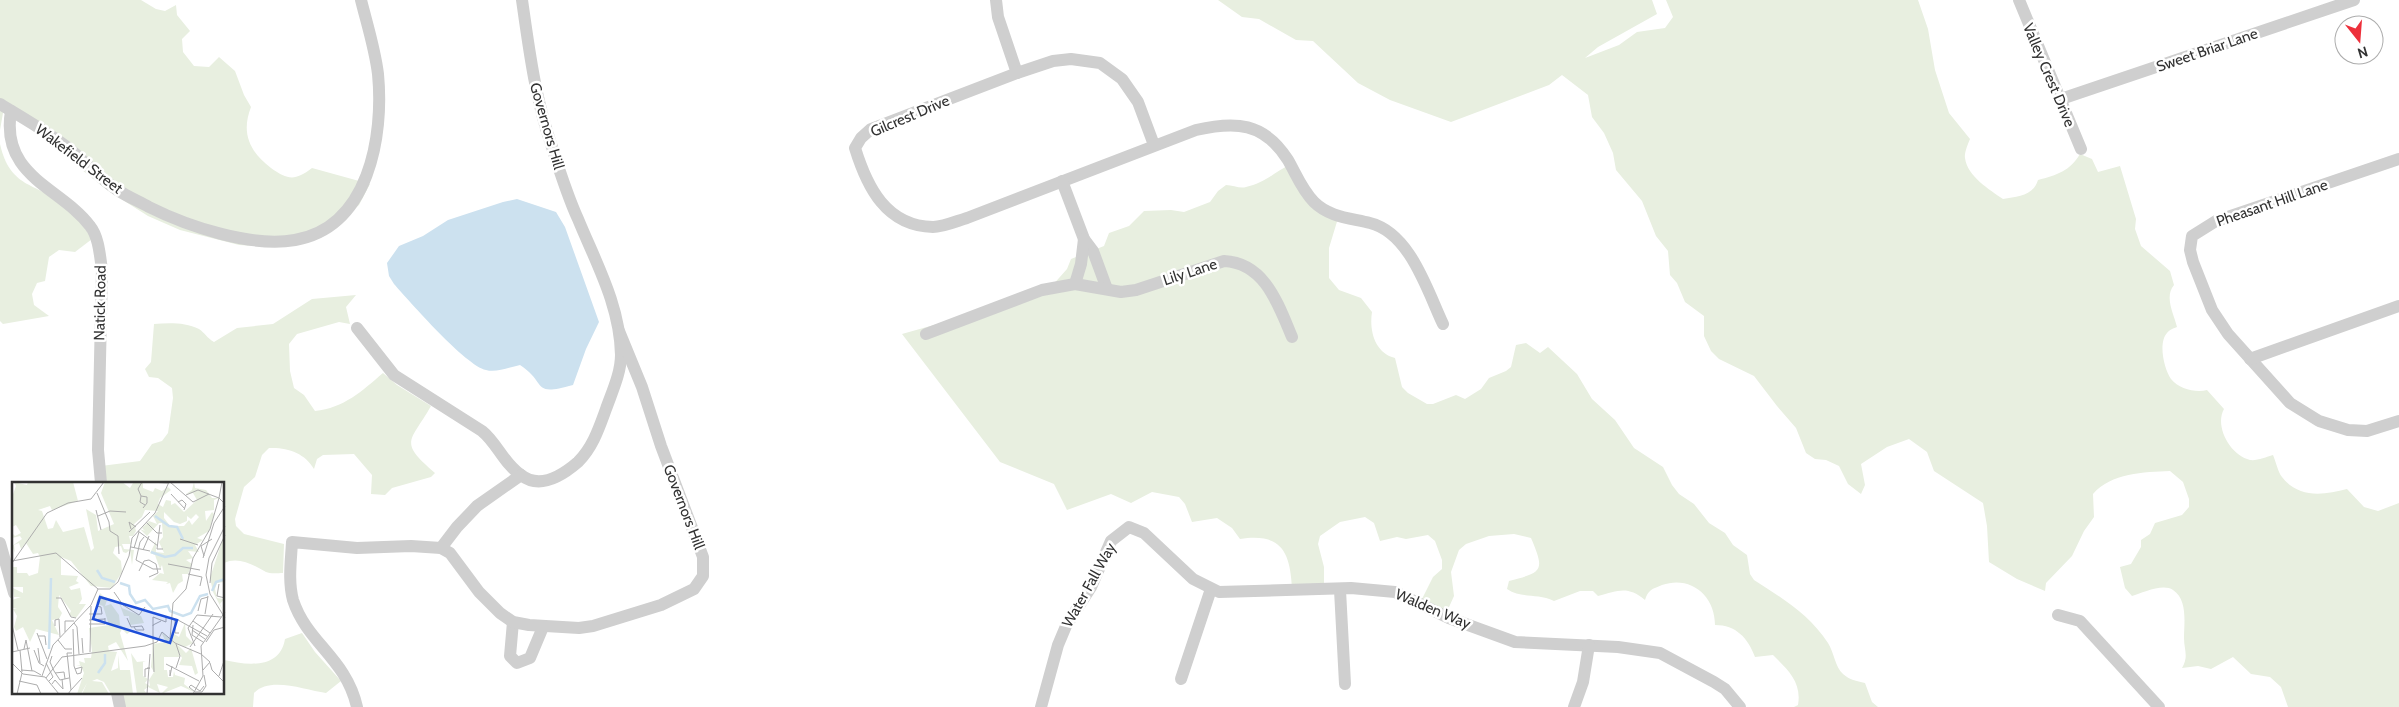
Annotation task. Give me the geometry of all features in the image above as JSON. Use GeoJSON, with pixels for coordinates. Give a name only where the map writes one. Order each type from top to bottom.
{"type":"FeatureCollection","features":[{"type":"Feature","properties":{"kind":"street","name":"Wakefield Street"},"geometry":{"type":"LineString","coordinates":[[0,104],[66,146],[115,189],[150,208],[206,231],[238,238],[278,241],[299,239],[322,230],[346,211],[359,190],[375,150],[378,128],[378,75],[361,0]]}},
{"type":"Feature","properties":{"kind":"street","name":"Governors Hill"},"geometry":{"type":"LineString","coordinates":[[441,548],[450,554],[494,608],[513,622],[543,627],[579,628],[593,626],[661,605],[694,589],[703,576],[703,557],[700,546],[661,446],[642,387],[619,331],[609,291],[576,216],[550,141],[531,67],[522,0]]}},
{"type":"Feature","properties":{"kind":"street"},"geometry":{"type":"LineString","coordinates":[[996,0],[998,16],[1017,72]]}},
{"type":"Feature","properties":{"kind":"street","name":"Valley Crest Drive"},"geometry":{"type":"LineString","coordinates":[[2019,0],[2080,149]]}},
{"type":"Feature","properties":{"kind":"street","name":"Sweet Briar Lane"},"geometry":{"type":"LineString","coordinates":[[2060,99],[2354,0]]}},
{"type":"Feature","properties":{"kind":"street","name":"Gilcrest Drive"},"geometry":{"type":"LineString","coordinates":[[1154,144],[1138,102],[1122,78],[1100,64],[1071,59],[1053,61],[1017,72],[871,129],[861,138],[855,148],[871,189],[886,209],[906,221],[934,227],[967,218],[1154,144],[1196,130],[1222,124],[1245,125],[1270,138],[1287,159],[1314,203],[1340,218],[1372,223],[1394,235],[1408,252],[1444,324]]}},
{"type":"Feature","properties":{"kind":"street","name":"Natick Road"},"geometry":{"type":"LineString","coordinates":[[12,111],[3,124],[0,143],[7,162],[28,182],[73,208],[92,228],[100,253],[102,270],[98,450],[101,482]]}},
{"type":"Feature","properties":{"kind":"street","name":"Pheasant Hill Lane"},"geometry":{"type":"LineString","coordinates":[[2399,159],[2216,220],[2192,236],[2190,250],[2212,310],[2228,334],[2290,404],[2319,421],[2348,430],[2367,431],[2399,421]]}},
{"type":"Feature","properties":{"kind":"street"},"geometry":{"type":"LineString","coordinates":[[1062,181],[1084,239],[1094,251],[1107,289]]}},
{"type":"Feature","properties":{"kind":"street"},"geometry":{"type":"LineString","coordinates":[[1075,284],[1081,264],[1084,239]]}},
{"type":"Feature","properties":{"kind":"street","name":"Lily Lane"},"geometry":{"type":"LineString","coordinates":[[926,334],[1042,290],[1075,284],[1121,292],[1136,290],[1224,260],[1236,261],[1253,269],[1265,282],[1280,308],[1292,337]]}},
{"type":"Feature","properties":{"kind":"street"},"geometry":{"type":"LineString","coordinates":[[2250,359],[2399,306]]}},
{"type":"Feature","properties":{"kind":"street"},"geometry":{"type":"LineString","coordinates":[[357,328],[394,375],[482,430],[491,438],[508,462],[521,475],[472,512],[441,548],[411,546],[357,548],[292,542],[290,578],[296,608],[315,638],[343,670],[357,707]]}},
{"type":"Feature","properties":{"kind":"street","name":"Governors Hill"},"geometry":{"type":"LineString","coordinates":[[521,475],[529,480],[539,482],[558,476],[579,460],[590,447],[619,372],[621,354],[619,331]]}},
{"type":"Feature","properties":{"kind":"street","name":"Walden Way"},"geometry":{"type":"LineString","coordinates":[[1129,527],[1144,533],[1193,579],[1210,589],[1228,593],[1340,590],[1351,588],[1386,590],[1404,594],[1449,618],[1515,642],[1589,645],[1644,650],[1667,656],[1725,689],[1740,707]]}},
{"type":"Feature","properties":{"kind":"street","name":"Water Fall Way"},"geometry":{"type":"LineString","coordinates":[[1041,707],[1058,644],[1066,626],[1091,587],[1111,541],[1129,527]]}},
{"type":"Feature","properties":{"kind":"street"},"geometry":{"type":"LineString","coordinates":[[0,543],[12,586]]}},
{"type":"Feature","properties":{"kind":"street"},"geometry":{"type":"LineString","coordinates":[[1181,679],[1210,589]]}},
{"type":"Feature","properties":{"kind":"street"},"geometry":{"type":"LineString","coordinates":[[1340,590],[1345,684]]}},
{"type":"Feature","properties":{"kind":"street"},"geometry":{"type":"LineString","coordinates":[[2058,615],[2080,621],[2159,707]]}},
{"type":"Feature","properties":{"kind":"street"},"geometry":{"type":"LineString","coordinates":[[513,622],[510,656],[517,663],[530,658],[543,627]]}},
{"type":"Feature","properties":{"kind":"street"},"geometry":{"type":"LineString","coordinates":[[1574,707],[1583,682],[1589,645]]}},
{"type":"Feature","properties":{"kind":"street"},"geometry":{"type":"LineString","coordinates":[[117,694],[120,707]]}},
{"type":"Feature","properties":{"kind":"green space"},"geometry":{"type":"Polygon","coordinates":[[[0,0],[141,0],[156,9],[165,11],[176,5],[177,15],[190,31],[182,39],[183,52],[194,66],[209,67],[219,57],[235,71],[244,95],[251,107],[247,125],[249,141],[263,162],[287,177],[296,177],[312,168],[370,184],[359,205],[339,223],[276,247],[239,245],[180,230],[148,216],[107,190],[7,110],[3,113],[0,130],[0,0]]]}},
{"type":"Feature","properties":{"kind":"green space"},"geometry":{"type":"Polygon","coordinates":[[[1218,0],[1652,0],[1657,14],[1598,47],[1585,58],[1619,45],[1637,32],[1665,28],[1673,17],[1666,0],[1918,0],[1928,29],[1935,70],[1949,113],[1970,139],[1965,154],[1967,165],[1974,177],[1986,187],[2003,199],[2019,196],[2033,189],[2038,180],[2057,174],[2072,165],[2080,154],[2092,159],[2098,172],[2120,166],[2136,219],[2135,229],[2141,246],[2170,271],[2174,285],[2171,290],[2170,300],[2177,327],[2168,332],[2164,337],[2162,349],[2166,369],[2171,379],[2178,385],[2193,390],[2207,390],[2224,409],[2221,416],[2221,424],[2226,440],[2231,447],[2237,453],[2250,460],[2273,455],[2282,477],[2296,489],[2304,492],[2321,494],[2347,489],[2364,507],[2378,511],[2399,503],[2399,707],[2288,707],[2281,687],[2270,677],[2251,674],[2233,657],[2211,669],[2198,666],[2182,668],[2186,656],[2184,612],[2178,594],[2169,588],[2164,588],[2152,589],[2132,596],[2125,588],[2120,567],[2131,564],[2141,547],[2141,540],[2150,534],[2155,523],[2182,515],[2189,507],[2189,499],[2183,482],[2170,471],[2128,475],[2100,487],[2093,494],[2094,517],[2084,531],[2072,556],[2046,583],[2045,591],[2017,579],[1989,562],[1987,526],[1983,503],[1934,471],[1927,452],[1909,439],[1887,447],[1861,464],[1865,485],[1861,494],[1848,484],[1839,466],[1826,460],[1815,459],[1806,453],[1796,428],[1754,376],[1719,359],[1711,351],[1704,336],[1704,316],[1685,302],[1677,283],[1670,275],[1668,251],[1656,236],[1642,201],[1616,170],[1613,153],[1604,133],[1592,117],[1588,95],[1562,75],[1549,85],[1451,122],[1390,100],[1358,83],[1313,41],[1296,40],[1259,19],[1242,17],[1218,0]]]}},
{"type":"Feature","properties":{"kind":"green space"},"geometry":{"type":"Polygon","coordinates":[[[0,144],[4,158],[17,177],[69,208],[80,220],[92,239],[75,252],[59,250],[49,257],[45,281],[37,283],[32,294],[34,305],[49,316],[3,324],[0,321],[0,144]]]}},
{"type":"Feature","properties":{"kind":"green space"},"geometry":{"type":"Polygon","coordinates":[[[1289,165],[1309,193],[1339,215],[1329,248],[1329,278],[1339,290],[1361,298],[1372,312],[1371,319],[1375,340],[1383,351],[1395,358],[1402,387],[1408,393],[1427,404],[1433,404],[1456,395],[1465,399],[1481,389],[1489,378],[1511,367],[1516,345],[1526,343],[1540,353],[1548,347],[1577,374],[1592,399],[1615,420],[1634,448],[1663,467],[1679,494],[1694,504],[1709,523],[1725,533],[1733,545],[1747,555],[1750,574],[1754,580],[1794,607],[1812,623],[1828,643],[1840,671],[1851,679],[1865,683],[1872,702],[1878,707],[1794,707],[1798,705],[1799,697],[1796,683],[1789,671],[1773,655],[1755,657],[1749,644],[1735,630],[1715,625],[1711,605],[1699,590],[1691,585],[1672,583],[1662,585],[1651,590],[1645,600],[1633,592],[1622,590],[1598,596],[1593,591],[1580,591],[1554,601],[1513,592],[1507,589],[1509,581],[1529,575],[1538,568],[1538,557],[1531,538],[1514,534],[1489,536],[1466,544],[1459,550],[1451,572],[1454,596],[1445,616],[1420,603],[1433,577],[1442,569],[1442,560],[1435,541],[1428,535],[1406,539],[1397,537],[1380,541],[1374,523],[1365,517],[1340,522],[1320,536],[1318,544],[1324,567],[1324,589],[1292,588],[1289,564],[1281,547],[1265,539],[1240,539],[1232,528],[1217,518],[1192,522],[1185,504],[1179,497],[1152,492],[1131,503],[1111,494],[1067,510],[1054,484],[1000,462],[902,334],[1022,300],[1051,287],[1067,269],[1071,259],[1104,246],[1109,233],[1129,226],[1144,211],[1171,210],[1184,212],[1210,202],[1218,191],[1226,185],[1241,188],[1252,185],[1263,181],[1289,165]]]}},
{"type":"Feature","properties":{"kind":"green space"},"geometry":{"type":"Polygon","coordinates":[[[356,295],[346,307],[350,324],[339,322],[297,334],[289,344],[290,371],[294,388],[304,395],[315,411],[335,406],[352,398],[383,373],[397,385],[431,406],[411,441],[416,454],[435,473],[431,477],[392,488],[385,495],[371,494],[372,475],[354,454],[323,455],[317,459],[314,469],[306,459],[295,452],[269,448],[262,455],[255,477],[244,487],[235,519],[236,526],[244,534],[284,544],[283,573],[268,573],[251,564],[235,560],[225,563],[225,482],[101,482],[101,466],[140,461],[152,444],[162,441],[168,433],[173,398],[172,388],[158,378],[149,377],[145,369],[151,362],[154,324],[177,323],[188,325],[199,329],[214,342],[237,328],[273,324],[312,299],[356,295]]]}},
{"type":"Feature","properties":{"kind":"green space"},"geometry":{"type":"Polygon","coordinates":[[[302,633],[315,652],[341,681],[326,693],[298,687],[269,685],[254,693],[253,707],[121,707],[117,694],[225,694],[225,660],[252,664],[269,661],[282,649],[285,639],[302,633]]]}},
{"type":"Feature","properties":{"kind":"water"},"geometry":{"type":"Polygon","coordinates":[[[517,199],[556,212],[565,227],[599,322],[586,349],[573,385],[545,389],[520,365],[494,371],[477,366],[438,332],[394,284],[389,276],[387,263],[399,246],[423,236],[448,220],[517,199]]]}}]}
